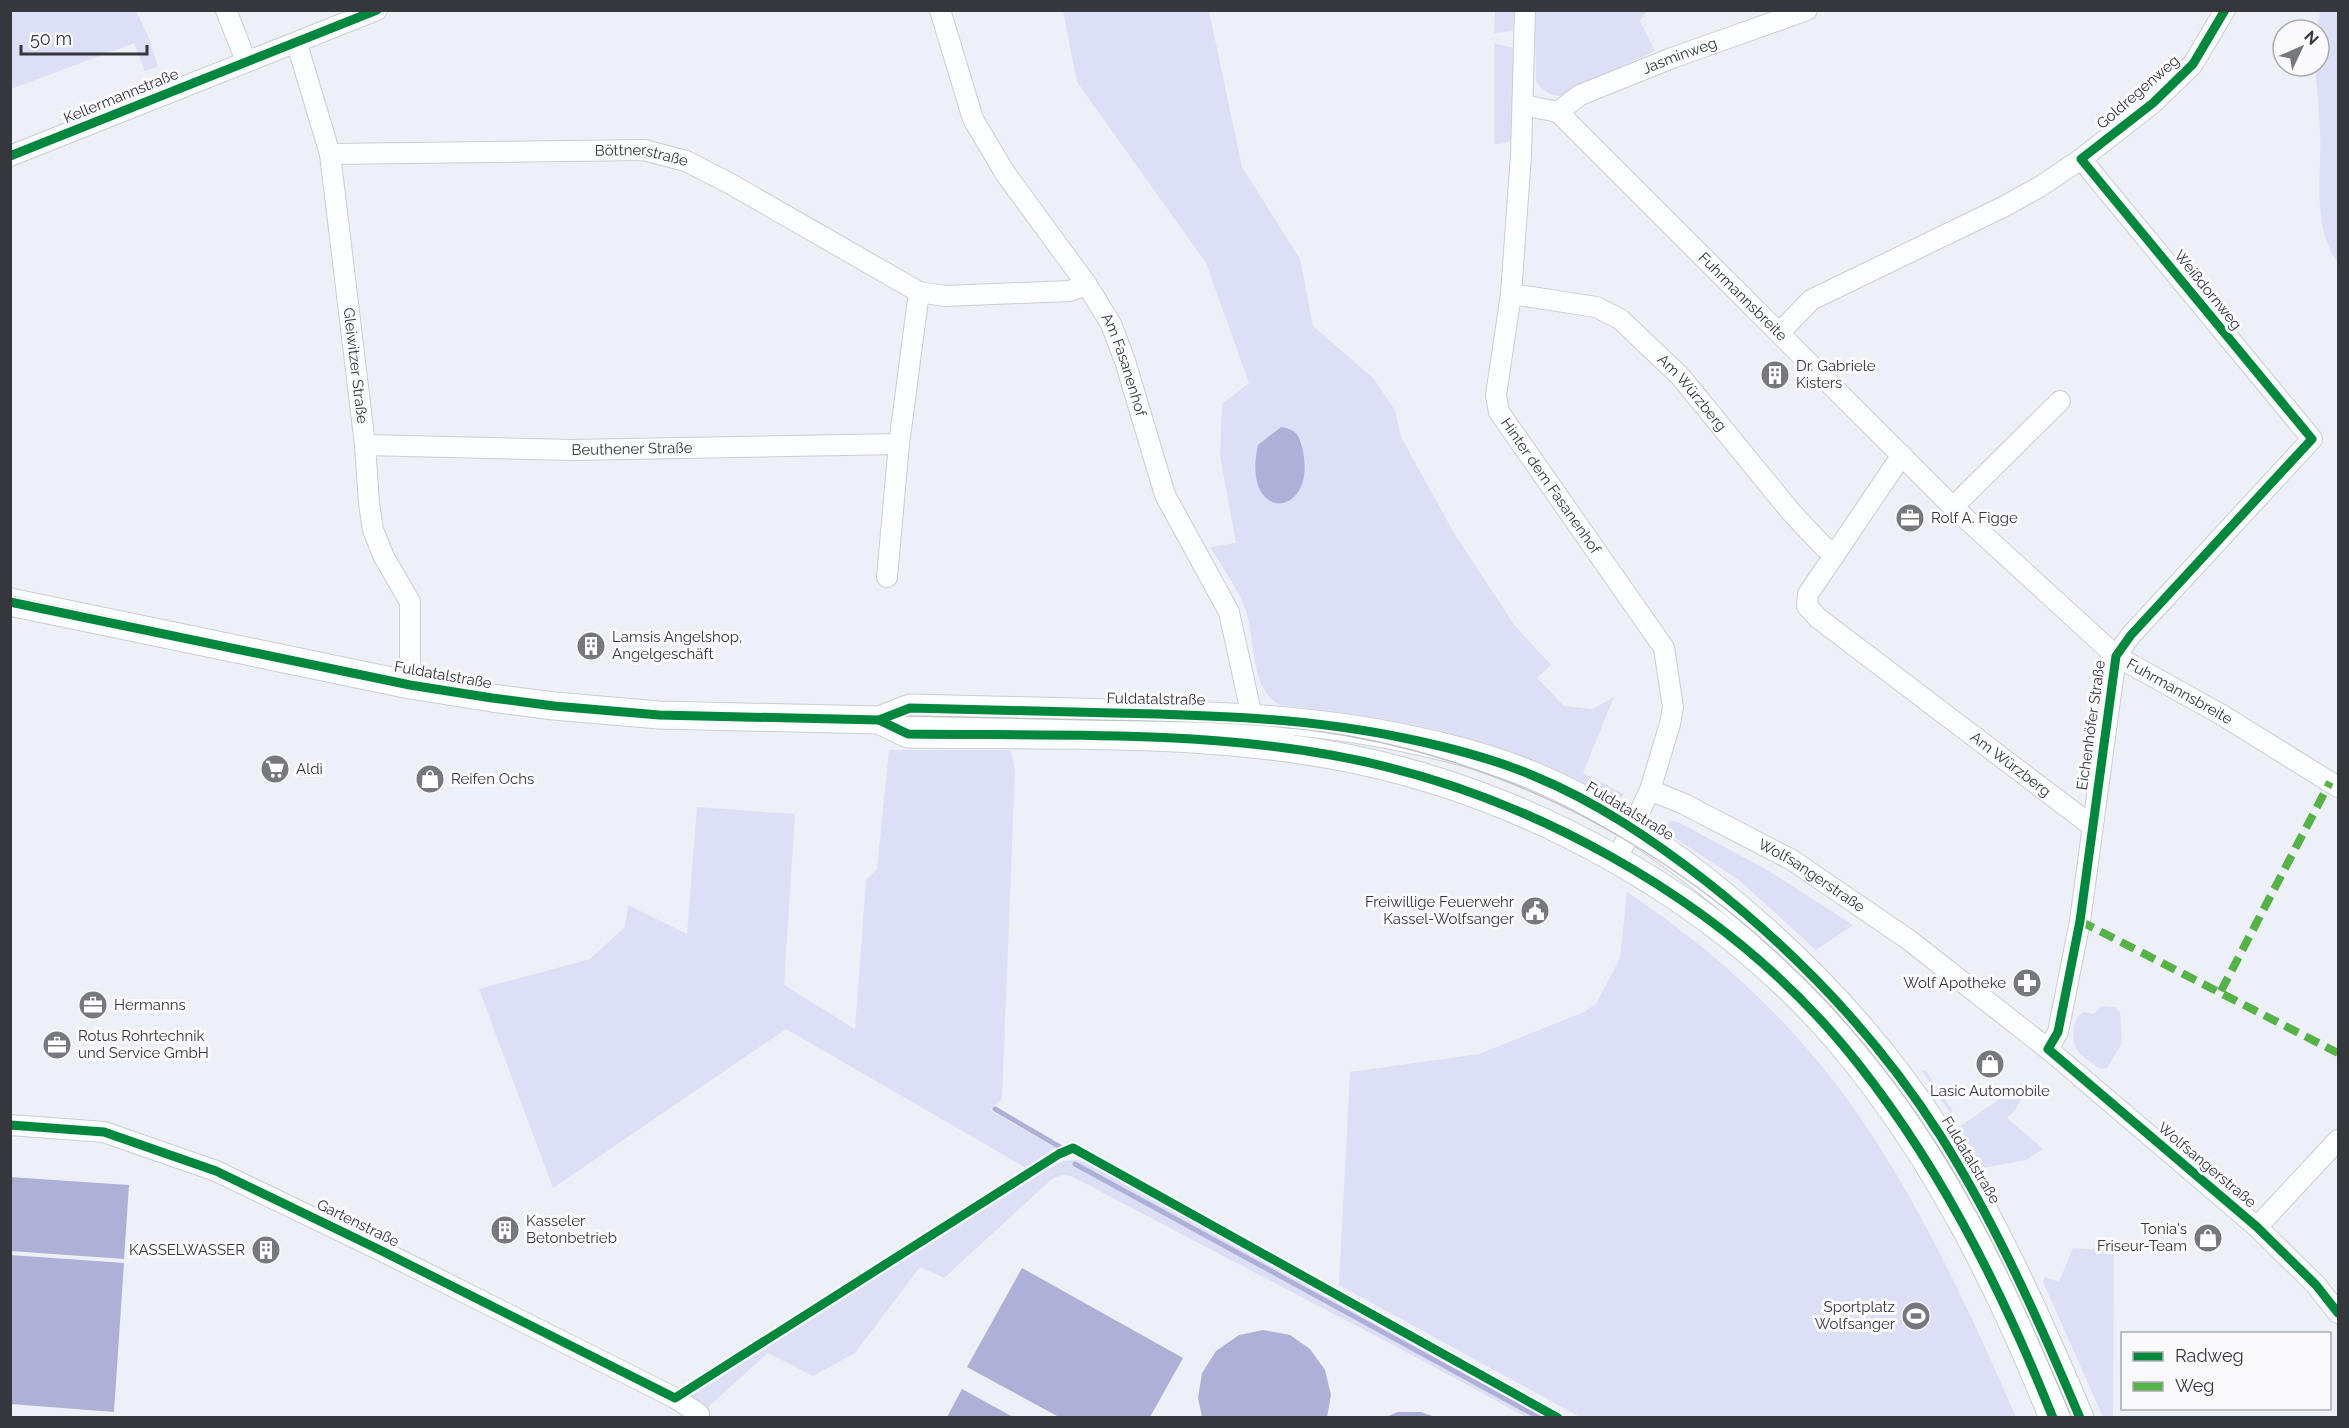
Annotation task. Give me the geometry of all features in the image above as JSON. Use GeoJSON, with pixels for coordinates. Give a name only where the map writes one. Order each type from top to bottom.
{"type":"FeatureCollection","features":[{"type":"Feature","properties":{"kind":"main road","name":"Fuldatalstraße"},"geometry":{"type":"LineString","coordinates":[[10,602],[410,685],[492,698],[626,712],[879,720],[910,708],[1251,730],[1338,726],[1406,738],[1483,758],[1533,775],[1578,796],[1633,827],[1669,852],[1762,928],[1809,971],[1870,1038],[1934,1126],[1973,1192],[2041,1326],[2080,1418]]}},
{"type":"Feature","properties":{"kind":"main road","name":"Fuldatalstraße"},"geometry":{"type":"LineString","coordinates":[[1251,730],[1329,754],[1390,767],[1448,784],[1563,831],[1617,859],[1713,923],[1755,957],[1840,1042],[1915,1143],[1974,1246],[2006,1310],[2053,1418]]}},
{"type":"Feature","properties":{"kind":"street"},"geometry":{"type":"LineString","coordinates":[[226,10],[246,62]]}},
{"type":"Feature","properties":{"kind":"street","name":"Kellermannstraße"},"geometry":{"type":"LineString","coordinates":[[10,156],[297,44],[377,10]]}},
{"type":"Feature","properties":{"kind":"street","name":"Am Fasanenhof"},"geometry":{"type":"LineString","coordinates":[[940,10],[973,119],[1005,173],[1087,285],[1112,324],[1165,495],[1229,612],[1251,730]]}},
{"type":"Feature","properties":{"kind":"street","name":"Hinter dem Fasanenhof"},"geometry":{"type":"LineString","coordinates":[[1525,10],[1523,105],[1511,294],[1496,395],[1499,412],[1664,648],[1673,707],[1650,790],[1617,859]]}},
{"type":"Feature","properties":{"kind":"street","name":"Jasminweg"},"geometry":{"type":"LineString","coordinates":[[1558,112],[1580,95],[1732,36],[1807,10]]}},
{"type":"Feature","properties":{"kind":"street","name":"Goldregenweg"},"geometry":{"type":"LineString","coordinates":[[1780,332],[1811,300],[2003,207],[2082,159],[2153,103],[2193,64],[2225,10]]}},
{"type":"Feature","properties":{"kind":"street","name":"Gleiwitzer Straße"},"geometry":{"type":"LineString","coordinates":[[297,44],[330,154],[373,530],[384,557],[410,602],[410,685]]}},
{"type":"Feature","properties":{"kind":"street"},"geometry":{"type":"LineString","coordinates":[[1523,105],[1558,112]]}},
{"type":"Feature","properties":{"kind":"street","name":"Fuhrmannsbreite"},"geometry":{"type":"LineString","coordinates":[[1558,112],[1953,507],[2116,656],[2222,715],[2338,787]]}},
{"type":"Feature","properties":{"kind":"street","name":"Böttnerstraße"},"geometry":{"type":"LineString","coordinates":[[330,154],[644,150],[686,161],[721,179],[919,292],[945,296],[1069,291],[1087,285]]}},
{"type":"Feature","properties":{"kind":"street","name":"Weißdornweg"},"geometry":{"type":"LineString","coordinates":[[2082,159],[2312,439]]}},
{"type":"Feature","properties":{"kind":"street"},"geometry":{"type":"LineString","coordinates":[[887,577],[898,444],[919,292]]}},
{"type":"Feature","properties":{"kind":"street","name":"Am Würzberg"},"geometry":{"type":"LineString","coordinates":[[1511,294],[1596,307],[1620,319],[1679,374],[1791,512],[1823,546],[1835,555]]}},
{"type":"Feature","properties":{"kind":"street"},"geometry":{"type":"LineString","coordinates":[[1953,507],[2060,401]]}},
{"type":"Feature","properties":{"kind":"street","name":"Eichenhöfer Straße"},"geometry":{"type":"LineString","coordinates":[[2048,1048],[2058,1032],[2077,939],[2116,656],[2131,635],[2312,439]]}},
{"type":"Feature","properties":{"kind":"street","name":"Beuthener Straße"},"geometry":{"type":"LineString","coordinates":[[365,446],[642,450],[898,444]]}},
{"type":"Feature","properties":{"kind":"street","name":"Am Würzberg"},"geometry":{"type":"LineString","coordinates":[[1902,455],[1808,594],[1807,606],[1818,618],[2092,826]]}},
{"type":"Feature","properties":{"kind":"street","name":"Wolfsangerstraße"},"geometry":{"type":"LineString","coordinates":[[1650,790],[1684,804],[1792,860],[1909,940],[2048,1048],[2257,1227],[2316,1285],[2338,1313]]}},
{"type":"Feature","properties":{"kind":"street","name":"Gartenstraße"},"geometry":{"type":"LineString","coordinates":[[10,1125],[104,1132],[216,1171],[392,1256],[665,1393],[699,1414]]}},
{"type":"Feature","properties":{"kind":"street"},"geometry":{"type":"LineString","coordinates":[[2257,1227],[2338,1140]]}},
{"type":"Feature","properties":{"kind":"shaded area"},"geometry":{"type":"Polygon","coordinates":[[[11,11],[136,11],[149,38],[158,67],[145,71],[134,43],[11,89],[11,11]]]}},
{"type":"Feature","properties":{"kind":"shaded area"},"geometry":{"type":"Polygon","coordinates":[[[1063,11],[1209,11],[1242,167],[1300,259],[1313,326],[1373,378],[1395,410],[1401,437],[1454,533],[1515,626],[1551,665],[1537,678],[1564,706],[1593,709],[1614,697],[1583,773],[1624,794],[1621,797],[1608,796],[1516,755],[1444,732],[1368,716],[1280,705],[1270,698],[1258,675],[1242,600],[1210,547],[1236,543],[1220,456],[1222,404],[1249,383],[1206,263],[1077,82],[1063,11]]]}},
{"type":"Feature","properties":{"kind":"shaded area"},"geometry":{"type":"Polygon","coordinates":[[[1495,11],[1514,11],[1513,31],[1494,33],[1495,11]]]}},
{"type":"Feature","properties":{"kind":"shaded area"},"geometry":{"type":"Polygon","coordinates":[[[1535,11],[1647,11],[1640,21],[1655,51],[1570,93],[1560,96],[1553,95],[1536,82],[1535,11]]]}},
{"type":"Feature","properties":{"kind":"shaded area"},"geometry":{"type":"Polygon","coordinates":[[[2320,11],[2338,11],[2338,263],[2324,233],[2321,217],[2320,131],[2316,78],[2331,78],[2331,18],[2319,18],[2320,11]]]}},
{"type":"Feature","properties":{"kind":"shaded area"},"geometry":{"type":"Polygon","coordinates":[[[1494,43],[1514,48],[1513,135],[1508,142],[1500,144],[1494,144],[1494,43]]]}},
{"type":"Feature","properties":{"kind":"shaded area"},"geometry":{"type":"Polygon","coordinates":[[[889,750],[1011,750],[1015,770],[1002,1099],[990,1110],[1055,1148],[1026,1168],[786,1029],[553,1188],[479,989],[590,959],[625,927],[628,905],[687,934],[697,807],[795,814],[784,985],[855,1029],[866,880],[877,869],[889,750]]]}},
{"type":"Feature","properties":{"kind":"shaded area"},"geometry":{"type":"Polygon","coordinates":[[[1670,821],[1678,822],[1769,871],[1853,925],[1816,950],[1739,880],[1670,835],[1666,831],[1670,821]]]}},
{"type":"Feature","properties":{"kind":"shaded area"},"geometry":{"type":"Polygon","coordinates":[[[1627,892],[1688,936],[1745,985],[1798,1038],[1845,1096],[1895,1171],[1939,1252],[2016,1417],[1580,1417],[1339,1285],[1350,1072],[1479,1054],[1584,1012],[1596,1004],[1620,958],[1627,892]]]}},
{"type":"Feature","properties":{"kind":"shaded area"},"geometry":{"type":"Polygon","coordinates":[[[2101,1006],[2115,1007],[2120,1012],[2122,1043],[2107,1068],[2101,1069],[2080,1053],[2073,1036],[2079,1015],[2083,1012],[2094,1014],[2101,1006]]]}},
{"type":"Feature","properties":{"kind":"shaded area"},"geometry":{"type":"Polygon","coordinates":[[[1921,1070],[1926,1071],[1953,1111],[1950,1113],[1921,1070]]]}},
{"type":"Feature","properties":{"kind":"shaded area"},"geometry":{"type":"Polygon","coordinates":[[[2024,1082],[2028,1085],[2016,1109],[2007,1118],[2043,1149],[2026,1160],[1983,1168],[1959,1127],[2024,1082]]]}},
{"type":"Feature","properties":{"kind":"shaded area"},"geometry":{"type":"Polygon","coordinates":[[[1063,1161],[1087,1162],[1554,1417],[1526,1417],[1071,1176],[1063,1175],[1053,1178],[944,1278],[920,1267],[855,1353],[813,1376],[768,1353],[707,1408],[689,1397],[1053,1166],[1063,1161]]]}},
{"type":"Feature","properties":{"kind":"shaded area"},"geometry":{"type":"Polygon","coordinates":[[[2073,1248],[2114,1251],[2113,1417],[2103,1417],[2043,1282],[2045,1277],[2059,1282],[2073,1248]]]}},
{"type":"Feature","properties":{"kind":"water"},"geometry":{"type":"Polygon","coordinates":[[[1281,427],[1290,429],[1298,435],[1305,471],[1300,488],[1291,499],[1280,503],[1269,500],[1260,490],[1255,471],[1258,445],[1281,427]]]}},
{"type":"Feature","properties":{"kind":"water"},"geometry":{"type":"Polygon","coordinates":[[[10,1177],[129,1185],[124,1259],[11,1251],[10,1177]]]}},
{"type":"Feature","properties":{"kind":"water"},"geometry":{"type":"Polygon","coordinates":[[[10,1255],[124,1263],[114,1412],[11,1404],[10,1255]]]}},
{"type":"Feature","properties":{"kind":"water"},"geometry":{"type":"Polygon","coordinates":[[[1022,1268],[1183,1358],[1150,1417],[1059,1417],[967,1367],[1022,1268]]]}},
{"type":"Feature","properties":{"kind":"water"},"geometry":{"type":"Polygon","coordinates":[[[1263,1330],[1290,1335],[1310,1349],[1325,1370],[1331,1395],[1327,1417],[1202,1417],[1198,1398],[1202,1373],[1216,1351],[1239,1335],[1263,1330]]]}},
{"type":"Feature","properties":{"kind":"water"},"geometry":{"type":"Polygon","coordinates":[[[962,1389],[1013,1417],[947,1417],[962,1389]]]}},
{"type":"Feature","properties":{"kind":"water"},"geometry":{"type":"Polygon","coordinates":[[[1398,1412],[1421,1412],[1435,1417],[1386,1417],[1398,1412]]]}},
{"type":"Feature","properties":{"kind":"waterway"},"geometry":{"type":"LineString","coordinates":[[995,1109],[1060,1147]]}},
{"type":"Feature","properties":{"kind":"waterway"},"geometry":{"type":"LineString","coordinates":[[1075,1164],[1540,1418]]}},
{"type":"Feature","properties":{"kind":"tram line"},"geometry":{"type":"LineString","coordinates":[[10,596],[367,671],[538,700],[684,711],[1175,721],[1256,725],[1310,730],[1407,749],[1499,778],[1588,819],[1671,868],[1748,927],[1819,994],[1883,1068],[1959,1180],[1995,1246],[2072,1418]]}},
{"type":"Feature","properties":{"kind":"tram line"},"geometry":{"type":"LineString","coordinates":[[10,607],[163,638]]}},
{"type":"Feature","properties":{"kind":"marked path"},"geometry":{"type":"LineString","coordinates":[[2221,991],[2330,782]]}},
{"type":"Feature","properties":{"kind":"marked path"},"geometry":{"type":"LineString","coordinates":[[2080,921],[2338,1053]]}},
{"type":"Feature","properties":{"kind":"cycle path"},"geometry":{"type":"LineString","coordinates":[[10,156],[377,10]]}},
{"type":"Feature","properties":{"kind":"cycle path"},"geometry":{"type":"LineString","coordinates":[[2225,10],[2193,64],[2153,103],[2081,159],[2312,439],[2131,635],[2116,656],[2080,921],[2058,1032],[2048,1049],[2257,1227],[2316,1285],[2338,1313]]}},
{"type":"Feature","properties":{"kind":"cycle path"},"geometry":{"type":"LineString","coordinates":[[10,602],[410,685],[554,706],[659,715],[879,720],[910,708],[1259,719],[1332,726],[1404,738],[1470,754],[1519,770],[1557,786],[1602,810],[1687,866],[1773,938],[1863,1030],[1916,1099],[1980,1203],[2032,1309],[2080,1418]]}},
{"type":"Feature","properties":{"kind":"cycle path"},"geometry":{"type":"LineString","coordinates":[[879,720],[908,734],[1173,738],[1226,741],[1331,755],[1402,771],[1473,794],[1543,822],[1610,856],[1675,896],[1736,941],[1792,990],[1842,1044],[1906,1130],[1962,1222],[2011,1319],[2053,1418]]}},
{"type":"Feature","properties":{"kind":"cycle path"},"geometry":{"type":"LineString","coordinates":[[10,1125],[104,1132],[216,1171],[382,1251],[675,1398],[1059,1154],[1073,1148],[1558,1418]]}},
{"type":"Feature","properties":{"kind":"place","name":"Dr. Gabriele Kisters"},"geometry":{"type":"Point","coordinates":[1775,375]}},
{"type":"Feature","properties":{"kind":"place","name":"Rolf A. Figge"},"geometry":{"type":"Point","coordinates":[1910,518]}},
{"type":"Feature","properties":{"kind":"place","name":"Lamsis Angelshop, Angelgeschäft"},"geometry":{"type":"Point","coordinates":[591,646]}},
{"type":"Feature","properties":{"kind":"place","name":"Aldi"},"geometry":{"type":"Point","coordinates":[275,769]}},
{"type":"Feature","properties":{"kind":"place","name":"Reifen Ochs"},"geometry":{"type":"Point","coordinates":[430,779]}},
{"type":"Feature","properties":{"kind":"place","name":"Freiwillige Feuerwehr Kassel-Wolfsanger"},"geometry":{"type":"Point","coordinates":[1535,911]}},
{"type":"Feature","properties":{"kind":"place","name":"Wolf Apotheke"},"geometry":{"type":"Point","coordinates":[2027,983]}},
{"type":"Feature","properties":{"kind":"place","name":"Hermanns"},"geometry":{"type":"Point","coordinates":[93,1005]}},
{"type":"Feature","properties":{"kind":"place","name":"Rotus Rohrtechnik und Service GmbH"},"geometry":{"type":"Point","coordinates":[57,1045]}},
{"type":"Feature","properties":{"kind":"place","name":"Lasic Automobile"},"geometry":{"type":"Point","coordinates":[1990,1064]}},
{"type":"Feature","properties":{"kind":"place","name":"Kasseler Betonbetrieb"},"geometry":{"type":"Point","coordinates":[505,1230]}},
{"type":"Feature","properties":{"kind":"place","name":"Tonia's Friseur-Team"},"geometry":{"type":"Point","coordinates":[2208,1238]}},
{"type":"Feature","properties":{"kind":"place","name":"KASSELWASSER"},"geometry":{"type":"Point","coordinates":[266,1250]}},
{"type":"Feature","properties":{"kind":"place","name":"Sportplatz Wolfsanger"},"geometry":{"type":"Point","coordinates":[1916,1316]}}]}
